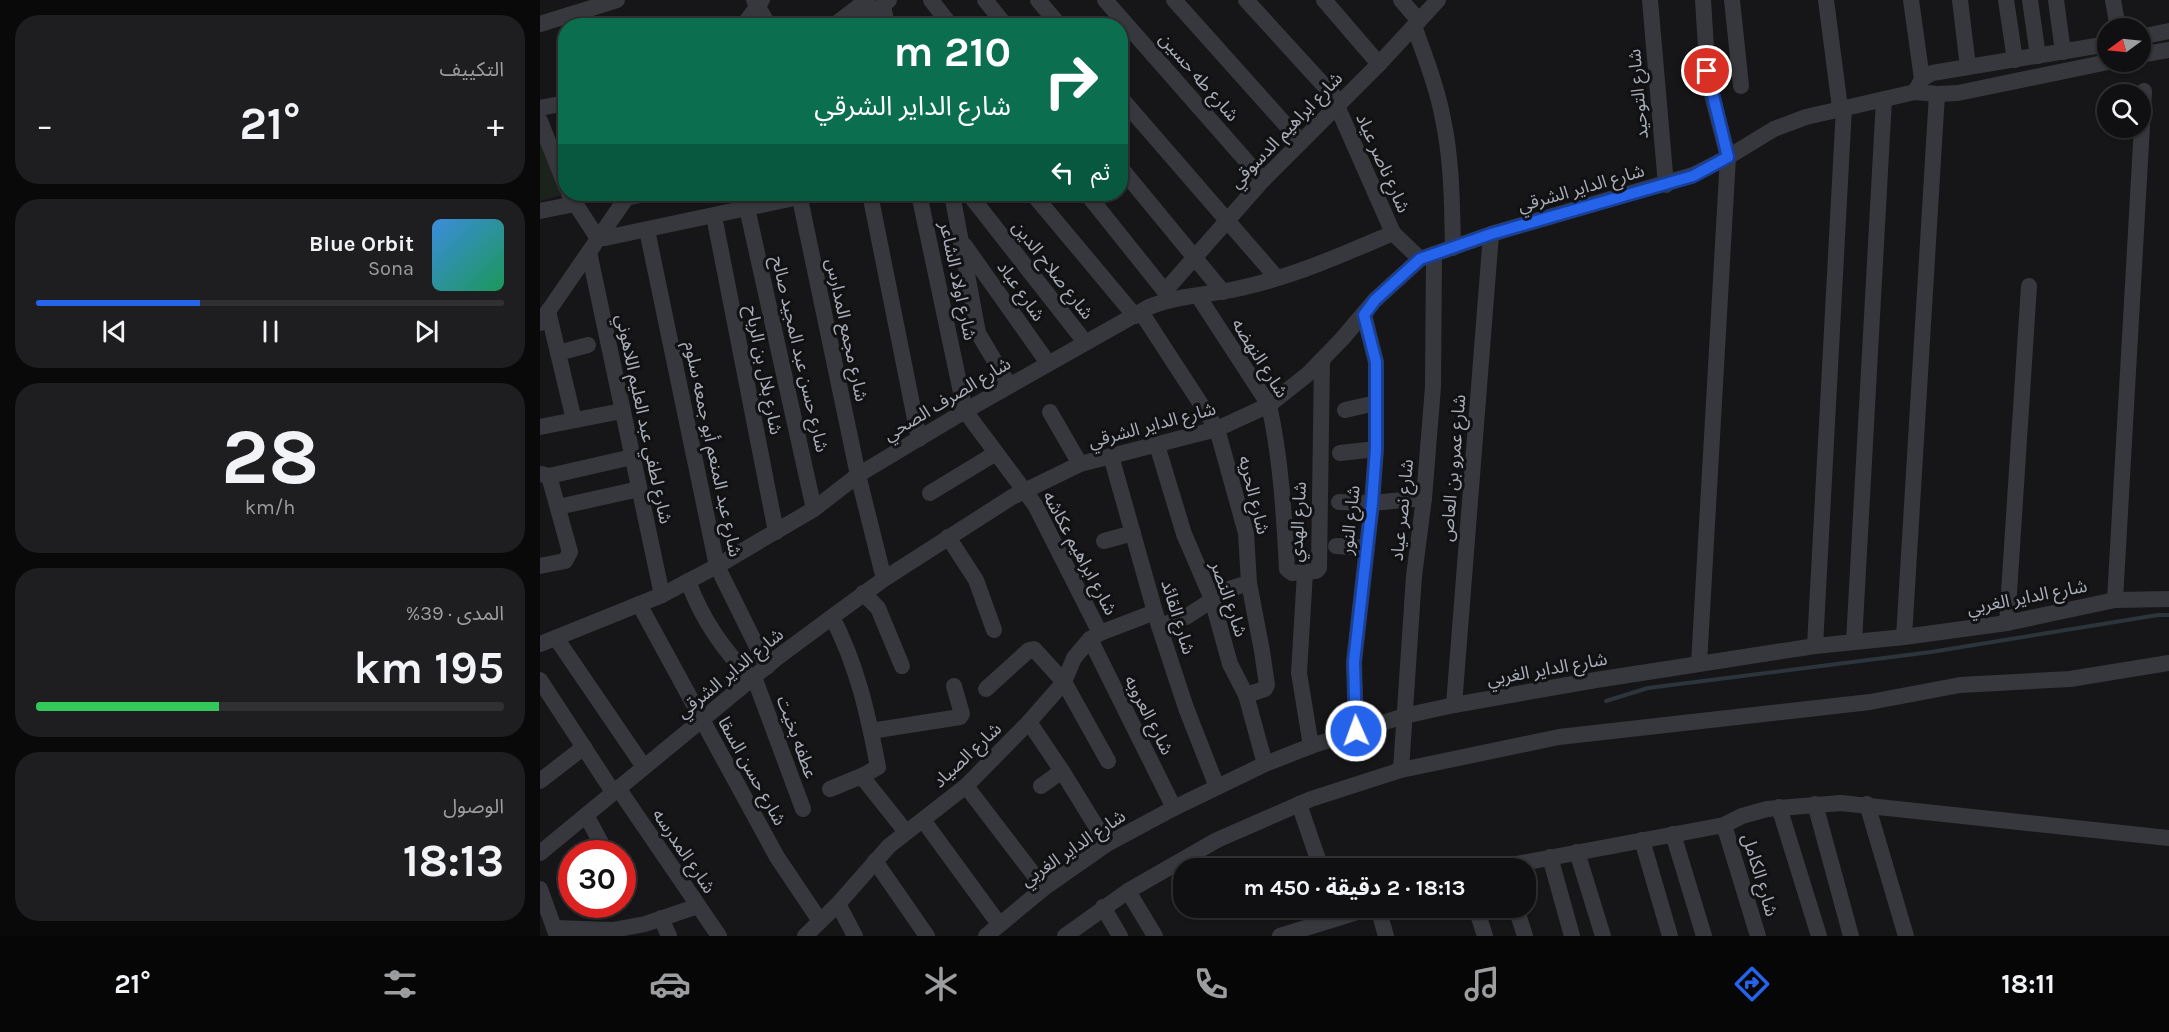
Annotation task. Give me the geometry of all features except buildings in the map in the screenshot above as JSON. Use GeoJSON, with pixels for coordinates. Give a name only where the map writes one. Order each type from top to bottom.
{"type":"FeatureCollection","features":[{"type":"Feature","properties":{"kind":"street"},"geometry":{"type":"LineString","coordinates":[[559,18],[617,0]]}},
{"type":"Feature","properties":{"kind":"street"},"geometry":{"type":"LineString","coordinates":[[931,0],[945,18]]}},
{"type":"Feature","properties":{"kind":"street"},"geometry":{"type":"LineString","coordinates":[[985,0],[1000,18]]}},
{"type":"Feature","properties":{"kind":"street"},"geometry":{"type":"LineString","coordinates":[[1038,0],[1053,18]]}},
{"type":"Feature","properties":{"kind":"street","name":"شارع طه حسين"},"geometry":{"type":"LineString","coordinates":[[1105,0],[1121,18]]}},
{"type":"Feature","properties":{"kind":"street"},"geometry":{"type":"LineString","coordinates":[[1174,0],[1301,142]]}},
{"type":"Feature","properties":{"kind":"street"},"geometry":{"type":"LineString","coordinates":[[1246,0],[1338,105]]}},
{"type":"Feature","properties":{"kind":"street"},"geometry":{"type":"LineString","coordinates":[[1324,0],[1379,64]]}},
{"type":"Feature","properties":{"kind":"street"},"geometry":{"type":"LineString","coordinates":[[1401,0],[1417,24],[1443,119],[1450,166],[1453,248]]}},
{"type":"Feature","properties":{"kind":"street","name":"شارع ابراهيم الدسوقي"},"geometry":{"type":"LineString","coordinates":[[1168,295],[1194,258],[1226,220],[1379,64],[1438,0]]}},
{"type":"Feature","properties":{"kind":"street","name":"شارع التوحيد"},"geometry":{"type":"LineString","coordinates":[[1650,0],[1666,184]]}},
{"type":"Feature","properties":{"kind":"street"},"geometry":{"type":"LineString","coordinates":[[1699,664],[1728,157],[1708,79],[1703,0]]}},
{"type":"Feature","properties":{"kind":"street"},"geometry":{"type":"LineString","coordinates":[[1732,0],[1742,86]]}},
{"type":"Feature","properties":{"kind":"street"},"geometry":{"type":"LineString","coordinates":[[1815,646],[1842,108],[1826,0]]}},
{"type":"Feature","properties":{"kind":"street"},"geometry":{"type":"LineString","coordinates":[[1911,0],[1919,85]]}},
{"type":"Feature","properties":{"kind":"street"},"geometry":{"type":"LineString","coordinates":[[1960,0],[1968,68]]}},
{"type":"Feature","properties":{"kind":"street"},"geometry":{"type":"LineString","coordinates":[[2006,0],[2015,60]]}},
{"type":"Feature","properties":{"kind":"street"},"geometry":{"type":"LineString","coordinates":[[2030,0],[2038,56]]}},
{"type":"Feature","properties":{"kind":"street"},"geometry":{"type":"LineString","coordinates":[[2056,0],[2063,52]]}},
{"type":"Feature","properties":{"kind":"street"},"geometry":{"type":"LineString","coordinates":[[2114,0],[2117,18]]}},
{"type":"Feature","properties":{"kind":"street"},"geometry":{"type":"LineString","coordinates":[[748,18],[758,2]]}},
{"type":"Feature","properties":{"kind":"street"},"geometry":{"type":"LineString","coordinates":[[758,2],[765,18]]}},
{"type":"Feature","properties":{"kind":"street"},"geometry":{"type":"LineString","coordinates":[[849,18],[879,2]]}},
{"type":"Feature","properties":{"kind":"street"},"geometry":{"type":"LineString","coordinates":[[864,18],[879,2]]}},
{"type":"Feature","properties":{"kind":"street"},"geometry":{"type":"LineString","coordinates":[[879,2],[884,18]]}},
{"type":"Feature","properties":{"kind":"street"},"geometry":{"type":"LineString","coordinates":[[540,24],[558,18]]}},
{"type":"Feature","properties":{"kind":"street","name":"شارع طه حسين"},"geometry":{"type":"LineString","coordinates":[[1128,26],[1263,180]]}},
{"type":"Feature","properties":{"kind":"street"},"geometry":{"type":"LineString","coordinates":[[2151,35],[2169,31]]}},
{"type":"Feature","properties":{"kind":"street","name":"شارع الداير الشرقي"},"geometry":{"type":"LineString","coordinates":[[540,853],[758,674],[863,593],[948,537],[1024,491],[1080,464],[1217,429],[1269,405],[1299,383],[1364,315],[1375,300],[1427,257],[1491,234],[1693,176],[1782,125],[1884,99],[1919,85],[1928,74],[2097,46]]}},
{"type":"Feature","properties":{"kind":"street"},"geometry":{"type":"LineString","coordinates":[[2151,53],[2169,50]]}},
{"type":"Feature","properties":{"kind":"street","name":"شارع الداير الشرقي"},"geometry":{"type":"LineString","coordinates":[[1919,85],[1937,94],[1958,93],[2097,64]]}},
{"type":"Feature","properties":{"kind":"street"},"geometry":{"type":"LineString","coordinates":[[1904,637],[1937,94]]}},
{"type":"Feature","properties":{"kind":"street"},"geometry":{"type":"LineString","coordinates":[[1854,642],[1884,99]]}},
{"type":"Feature","properties":{"kind":"street"},"geometry":{"type":"LineString","coordinates":[[540,108],[558,105]]}},
{"type":"Feature","properties":{"kind":"street","name":"شارع ناصر عياد"},"geometry":{"type":"LineString","coordinates":[[1338,105],[1393,233],[1427,257]]}},
{"type":"Feature","properties":{"kind":"street"},"geometry":{"type":"LineString","coordinates":[[1128,106],[1277,278]]}},
{"type":"Feature","properties":{"kind":"street"},"geometry":{"type":"LineString","coordinates":[[540,121],[558,152]]}},
{"type":"Feature","properties":{"kind":"street"},"geometry":{"type":"LineString","coordinates":[[2115,600],[2141,138]]}},
{"type":"Feature","properties":{"kind":"street"},"geometry":{"type":"LineString","coordinates":[[1128,177],[1223,292]]}},
{"type":"Feature","properties":{"kind":"street"},"geometry":{"type":"LineString","coordinates":[[540,211],[567,201]]}},
{"type":"Feature","properties":{"kind":"street"},"geometry":{"type":"LineString","coordinates":[[573,201],[599,238]]}},
{"type":"Feature","properties":{"kind":"street"},"geometry":{"type":"LineString","coordinates":[[574,420],[558,353],[544,317],[624,201]]}},
{"type":"Feature","properties":{"kind":"street"},"geometry":{"type":"LineString","coordinates":[[599,238],[714,216],[775,201]]}},
{"type":"Feature","properties":{"kind":"street","name":"شارع مجمع المدارس"},"geometry":{"type":"LineString","coordinates":[[800,201],[858,475],[884,579]]}},
{"type":"Feature","properties":{"kind":"street"},"geometry":{"type":"LineString","coordinates":[[871,201],[920,439]]}},
{"type":"Feature","properties":{"kind":"street","name":"شارع اولاد الشاعر"},"geometry":{"type":"LineString","coordinates":[[920,201],[965,411]]}},
{"type":"Feature","properties":{"kind":"street"},"geometry":{"type":"LineString","coordinates":[[953,201],[978,333],[1009,385]]}},
{"type":"Feature","properties":{"kind":"street","name":"شارع صلاح الدين"},"geometry":{"type":"LineString","coordinates":[[974,201],[1085,342]]}},
{"type":"Feature","properties":{"kind":"street","name":"شارع الحريه"},"geometry":{"type":"LineString","coordinates":[[1039,201],[1138,314],[1217,429],[1245,533],[1249,583],[1267,685],[1265,688],[1246,695]]}},
{"type":"Feature","properties":{"kind":"street"},"geometry":{"type":"LineString","coordinates":[[1093,201],[1168,295]]}},
{"type":"Feature","properties":{"kind":"street","name":"شارع حسن عبد المجيد صالح"},"geometry":{"type":"LineString","coordinates":[[747,208],[814,508]]}},
{"type":"Feature","properties":{"kind":"street","name":"شارع بلال بن الرباح"},"geometry":{"type":"LineString","coordinates":[[714,216],[776,532]]}},
{"type":"Feature","properties":{"kind":"street","name":"شارع عبد المنعم أبو جمعه سلوم"},"geometry":{"type":"LineString","coordinates":[[647,230],[717,566],[758,674]]}},
{"type":"Feature","properties":{"kind":"street","name":"شارع الصرف الصحي"},"geometry":{"type":"LineString","coordinates":[[548,641],[662,595],[717,566],[814,508],[858,475],[1009,385],[1168,295],[1198,296],[1277,278],[1336,258],[1393,233]]}},
{"type":"Feature","properties":{"kind":"street","name":"شارع عمرو بن العاص"},"geometry":{"type":"LineString","coordinates":[[1454,705],[1491,234]]}},
{"type":"Feature","properties":{"kind":"street","name":"شارع عباد"},"geometry":{"type":"LineString","coordinates":[[962,242],[1048,363]]}},
{"type":"Feature","properties":{"kind":"street","name":"شارع لطفي عبد العليم اللاهوني"},"geometry":{"type":"LineString","coordinates":[[589,252],[662,595]]}},
{"type":"Feature","properties":{"kind":"street","name":"شارع نصر عياد"},"geometry":{"type":"LineString","coordinates":[[1401,770],[1414,576],[1424,498],[1433,387],[1427,257]]}},
{"type":"Feature","properties":{"kind":"street"},"geometry":{"type":"LineString","coordinates":[[2007,623],[2029,286]]}},
{"type":"Feature","properties":{"kind":"street","name":"شارع النهضه"},"geometry":{"type":"LineString","coordinates":[[1198,296],[1269,405],[1274,426],[1284,515],[1287,569],[1292,573],[1305,572]]}},
{"type":"Feature","properties":{"kind":"street","name":"شارع النور"},"geometry":{"type":"LineString","coordinates":[[1356,731],[1354,662],[1376,449],[1376,362],[1364,315]]}},
{"type":"Feature","properties":{"kind":"street"},"geometry":{"type":"LineString","coordinates":[[558,353],[588,345]]}},
{"type":"Feature","properties":{"kind":"street","name":"شارع الهدي"},"geometry":{"type":"LineString","coordinates":[[1311,746],[1299,673],[1305,572],[1316,571],[1319,568],[1322,360]]}},
{"type":"Feature","properties":{"kind":"street"},"geometry":{"type":"LineString","coordinates":[[1345,410],[1376,403]]}},
{"type":"Feature","properties":{"kind":"street"},"geometry":{"type":"LineString","coordinates":[[540,427],[621,411]]}},
{"type":"Feature","properties":{"kind":"street","name":"شارع ابراهيم عكاشه"},"geometry":{"type":"LineString","coordinates":[[965,411],[1035,505],[1095,636]]}},
{"type":"Feature","properties":{"kind":"street"},"geometry":{"type":"LineString","coordinates":[[1050,412],[1080,464]]}},
{"type":"Feature","properties":{"kind":"street","name":"شارع النصر"},"geometry":{"type":"LineString","coordinates":[[1157,445],[1184,534],[1212,599],[1230,664],[1246,695],[1265,764]]}},
{"type":"Feature","properties":{"kind":"street"},"geometry":{"type":"LineString","coordinates":[[1340,453],[1376,449]]}},
{"type":"Feature","properties":{"kind":"street"},"geometry":{"type":"LineString","coordinates":[[930,493],[996,453]]}},
{"type":"Feature","properties":{"kind":"street","name":"شارع القائد"},"geometry":{"type":"LineString","coordinates":[[1111,456],[1157,619],[1186,708],[1217,787]]}},
{"type":"Feature","properties":{"kind":"street"},"geometry":{"type":"LineString","coordinates":[[540,566],[565,561],[570,552],[558,507],[545,475],[632,457]]}},
{"type":"Feature","properties":{"kind":"street"},"geometry":{"type":"LineString","coordinates":[[558,507],[639,489]]}},
{"type":"Feature","properties":{"kind":"street"},"geometry":{"type":"LineString","coordinates":[[1339,501],[1372,503],[1424,498]]}},
{"type":"Feature","properties":{"kind":"street"},"geometry":{"type":"LineString","coordinates":[[1104,541],[1133,533]]}},
{"type":"Feature","properties":{"kind":"street"},"geometry":{"type":"LineString","coordinates":[[948,537],[976,580],[994,630]]}},
{"type":"Feature","properties":{"kind":"street"},"geometry":{"type":"LineString","coordinates":[[1336,546],[1367,548]]}},
{"type":"Feature","properties":{"kind":"street"},"geometry":{"type":"LineString","coordinates":[[688,581],[696,604],[720,645],[758,674]]}},
{"type":"Feature","properties":{"kind":"street"},"geometry":{"type":"LineString","coordinates":[[1095,636],[1157,619],[1186,617],[1235,586],[1249,583]]}},
{"type":"Feature","properties":{"kind":"street"},"geometry":{"type":"LineString","coordinates":[[863,593],[878,608],[902,666]]}},
{"type":"Feature","properties":{"kind":"street","name":"شارع الداير الغربي"},"geometry":{"type":"LineString","coordinates":[[986,936],[1044,888],[1107,844],[1174,808],[1265,764],[1311,746],[1404,716],[1454,705],[1815,646],[2007,623],[2115,600],[2169,599]]}},
{"type":"Feature","properties":{"kind":"street","name":"شارع حسن السقا"},"geometry":{"type":"LineString","coordinates":[[639,604],[777,857],[820,921]]}},
{"type":"Feature","properties":{"kind":"street"},"geometry":{"type":"LineString","coordinates":[[830,789],[878,767],[865,699],[853,660],[832,617]]}},
{"type":"Feature","properties":{"kind":"street","name":"شارع الصياد"},"geometry":{"type":"LineString","coordinates":[[805,936],[838,904],[875,861],[906,832],[966,786],[1029,722],[1064,682],[1074,658],[1095,636]]}},
{"type":"Feature","properties":{"kind":"street","name":"شارع العروبه"},"geometry":{"type":"LineString","coordinates":[[1095,636],[1174,808]]}},
{"type":"Feature","properties":{"kind":"street"},"geometry":{"type":"LineString","coordinates":[[548,641],[644,767]]}},
{"type":"Feature","properties":{"kind":"street"},"geometry":{"type":"LineString","coordinates":[[986,689],[1032,649],[1064,682],[1108,761]]}},
{"type":"Feature","properties":{"kind":"street"},"geometry":{"type":"LineString","coordinates":[[1065,936],[1128,891],[1217,840],[1299,804],[1359,782],[1401,770],[1559,736],[1870,702],[1960,685],[2070,679],[2169,663]]}},
{"type":"Feature","properties":{"kind":"street","name":"عطفه بخيت"},"geometry":{"type":"LineString","coordinates":[[758,674],[802,809]]}},
{"type":"Feature","properties":{"kind":"street","name":"شارع المدرسه"},"geometry":{"type":"LineString","coordinates":[[540,680],[584,747],[719,936]]}},
{"type":"Feature","properties":{"kind":"street"},"geometry":{"type":"LineString","coordinates":[[871,731],[960,717],[962,714],[954,686]]}},
{"type":"Feature","properties":{"kind":"street"},"geometry":{"type":"LineString","coordinates":[[1029,722],[1107,844]]}},
{"type":"Feature","properties":{"kind":"street"},"geometry":{"type":"LineString","coordinates":[[540,781],[584,747]]}},
{"type":"Feature","properties":{"kind":"street"},"geometry":{"type":"LineString","coordinates":[[1041,786],[1062,771]]}},
{"type":"Feature","properties":{"kind":"street"},"geometry":{"type":"LineString","coordinates":[[864,775],[906,832]]}},
{"type":"Feature","properties":{"kind":"street"},"geometry":{"type":"LineString","coordinates":[[966,786],[1044,888]]}},
{"type":"Feature","properties":{"kind":"street"},"geometry":{"type":"LineString","coordinates":[[1299,804],[1318,858]]}},
{"type":"Feature","properties":{"kind":"street"},"geometry":{"type":"LineString","coordinates":[[1815,804],[1851,936]]}},
{"type":"Feature","properties":{"kind":"street"},"geometry":{"type":"LineString","coordinates":[[1536,860],[1725,825],[1754,812],[1815,804],[1867,804],[2169,838]]}},
{"type":"Feature","properties":{"kind":"street"},"geometry":{"type":"LineString","coordinates":[[1867,804],[1906,936]]}},
{"type":"Feature","properties":{"kind":"street"},"geometry":{"type":"LineString","coordinates":[[1779,807],[1819,936]]}},
{"type":"Feature","properties":{"kind":"street"},"geometry":{"type":"LineString","coordinates":[[586,815],[599,840]]}},
{"type":"Feature","properties":{"kind":"street"},"geometry":{"type":"LineString","coordinates":[[923,820],[999,924]]}},
{"type":"Feature","properties":{"kind":"street","name":"شارع الكامل"},"geometry":{"type":"LineString","coordinates":[[1725,825],[1758,936]]}},
{"type":"Feature","properties":{"kind":"street"},"geometry":{"type":"LineString","coordinates":[[1673,834],[1704,936]]}},
{"type":"Feature","properties":{"kind":"street"},"geometry":{"type":"LineString","coordinates":[[1642,840],[1670,936]]}},
{"type":"Feature","properties":{"kind":"street"},"geometry":{"type":"LineString","coordinates":[[1577,852],[1604,936]]}},
{"type":"Feature","properties":{"kind":"street"},"geometry":{"type":"LineString","coordinates":[[1550,857],[1572,936]]}},
{"type":"Feature","properties":{"kind":"street"},"geometry":{"type":"LineString","coordinates":[[875,861],[927,936]]}},
{"type":"Feature","properties":{"kind":"street"},"geometry":{"type":"LineString","coordinates":[[540,889],[556,932],[614,933],[698,906]]}},
{"type":"Feature","properties":{"kind":"street"},"geometry":{"type":"LineString","coordinates":[[1128,891],[1155,936]]}},
{"type":"Feature","properties":{"kind":"street"},"geometry":{"type":"LineString","coordinates":[[838,904],[855,936]]}},
{"type":"Feature","properties":{"kind":"street"},"geometry":{"type":"LineString","coordinates":[[1103,908],[1120,936]]}},
{"type":"Feature","properties":{"kind":"street"},"geometry":{"type":"LineString","coordinates":[[661,918],[669,936]]}},
{"type":"Feature","properties":{"kind":"street"},"geometry":{"type":"LineString","coordinates":[[1381,918],[1386,936]]}},
{"type":"Feature","properties":{"kind":"street"},"geometry":{"type":"LineString","coordinates":[[1479,918],[1485,936]]}},
{"type":"Feature","properties":{"kind":"street"},"geometry":{"type":"LineString","coordinates":[[1519,918],[1525,936]]}},
{"type":"Feature","properties":{"kind":"street"},"geometry":{"type":"LineString","coordinates":[[1281,936],[1332,920]]}},
{"type":"Feature","properties":{"kind":"shaded area"},"geometry":{"type":"Polygon","coordinates":[[[540,141],[558,187],[558,196],[540,201],[540,141]]]}},
{"type":"Feature","properties":{"kind":"waterway"},"geometry":{"type":"LineString","coordinates":[[1606,701],[1648,688],[1931,652],[2169,615]]}},
{"type":"Feature","properties":{"kind":"route"},"geometry":{"type":"LineString","coordinates":[[1356,731],[1354,662],[1376,449],[1376,362],[1364,315],[1375,300],[1420,259],[1491,234],[1693,176],[1728,157],[1707,71]]}}]}
